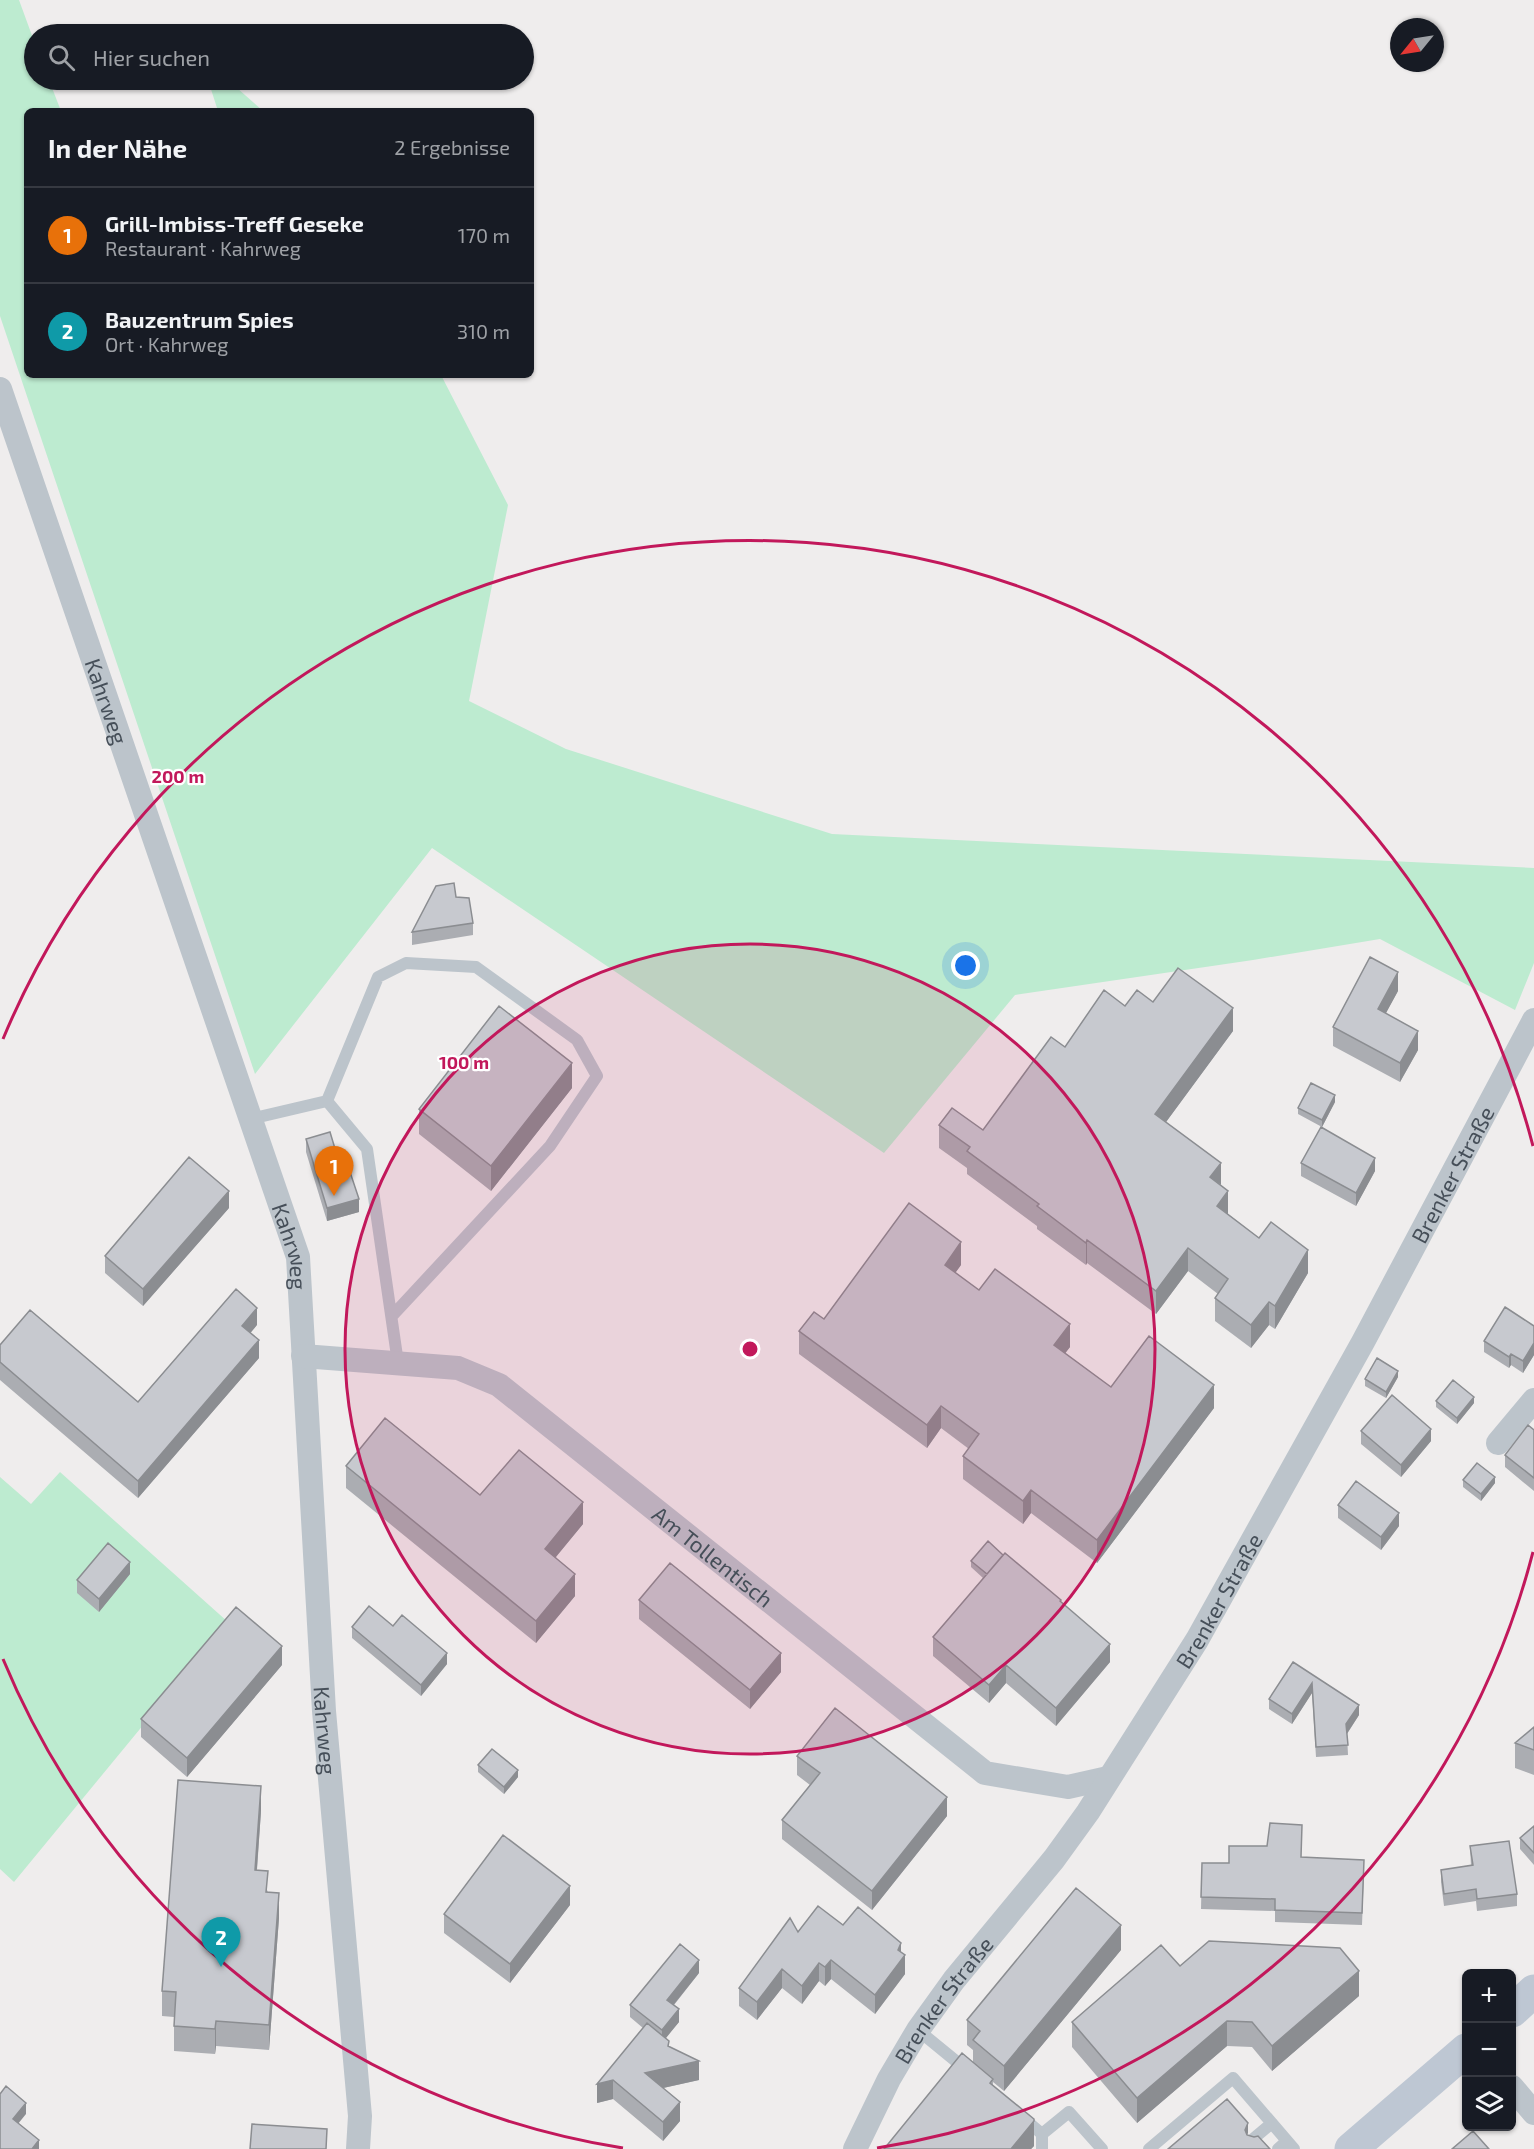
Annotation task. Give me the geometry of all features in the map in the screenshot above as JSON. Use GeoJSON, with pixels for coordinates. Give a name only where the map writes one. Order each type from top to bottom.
{"type":"FeatureCollection","features":[{"type":"Feature","properties":{"kind":"main road"},"geometry":{"type":"LineString","coordinates":[[1516,2007],[1534,1991]]}},
{"type":"Feature","properties":{"kind":"main road"},"geometry":{"type":"LineString","coordinates":[[1351,2149],[1462,2053]]}},
{"type":"Feature","properties":{"kind":"street","name":"Kahrweg"},"geometry":{"type":"LineString","coordinates":[[0,389],[298,1257],[324,1711],[360,2116],[358,2149]]}},
{"type":"Feature","properties":{"kind":"street","name":"Brenker Straße"},"geometry":{"type":"LineString","coordinates":[[855,2149],[889,2079],[918,2030],[954,1980],[1054,1859],[1088,1812],[1197,1640],[1363,1342],[1532,1029]]}},
{"type":"Feature","properties":{"kind":"street","name":"Am Tollentisch"},"geometry":{"type":"LineString","coordinates":[[303,1356],[458,1368],[500,1385],[985,1773],[1068,1787],[1108,1778]]}},
{"type":"Feature","properties":{"kind":"street"},"geometry":{"type":"LineString","coordinates":[[1498,1443],[1534,1400]]}},
{"type":"Feature","properties":{"kind":"street"},"geometry":{"type":"LineString","coordinates":[[1516,2092],[1534,2113]]}},
{"type":"Feature","properties":{"kind":"lane"},"geometry":{"type":"LineString","coordinates":[[327,1101],[378,977],[406,963],[476,967],[577,1040],[597,1076],[550,1146],[392,1316]]}},
{"type":"Feature","properties":{"kind":"lane"},"geometry":{"type":"LineString","coordinates":[[250,1119],[327,1101]]}},
{"type":"Feature","properties":{"kind":"lane"},"geometry":{"type":"LineString","coordinates":[[327,1101],[367,1149],[398,1363]]}},
{"type":"Feature","properties":{"kind":"lane"},"geometry":{"type":"LineString","coordinates":[[918,2030],[980,2082]]}},
{"type":"Feature","properties":{"kind":"lane"},"geometry":{"type":"LineString","coordinates":[[1149,2149],[1233,2078],[1272,2122],[1286,2146]]}},
{"type":"Feature","properties":{"kind":"lane"},"geometry":{"type":"LineString","coordinates":[[1015,2111],[1042,2134],[1042,2149]]}},
{"type":"Feature","properties":{"kind":"lane"},"geometry":{"type":"LineString","coordinates":[[1042,2134],[1070,2112],[1102,2149]]}},
{"type":"Feature","properties":{"kind":"lane"},"geometry":{"type":"LineString","coordinates":[[1253,2139],[1272,2122]]}},
{"type":"Feature","properties":{"kind":"green space"},"geometry":{"type":"Polygon","coordinates":[[[0,0],[19,0],[28,24],[24,24],[24,90],[53,90],[60,108],[24,108],[24,378],[443,378],[508,505],[469,701],[566,749],[832,834],[1534,868],[1534,963],[1515,1010],[1380,939],[1015,995],[884,1153],[432,848],[255,1074],[0,316],[0,0]]]}},
{"type":"Feature","properties":{"kind":"green space"},"geometry":{"type":"Polygon","coordinates":[[[211,90],[239,90],[260,108],[217,108],[211,90]]]}},
{"type":"Feature","properties":{"kind":"green space"},"geometry":{"type":"Polygon","coordinates":[[[60,1472],[228,1622],[14,1882],[0,1869],[0,1477],[31,1504],[60,1472]]]}},
{"type":"Feature","properties":{"kind":"building"},"geometry":{"type":"Polygon","coordinates":[[[454,883],[456,897],[469,898],[473,923],[412,932],[436,886],[454,883]]]}},
{"type":"Feature","properties":{"kind":"building"},"geometry":{"type":"Polygon","coordinates":[[[1370,957],[1398,972],[1378,1009],[1418,1031],[1400,1063],[1333,1027],[1370,957]]]}},
{"type":"Feature","properties":{"kind":"building"},"geometry":{"type":"Polygon","coordinates":[[[1178,968],[1233,1008],[1155,1114],[1221,1163],[1210,1177],[1228,1191],[1217,1206],[1259,1238],[1271,1222],[1308,1250],[1275,1306],[1269,1302],[1251,1325],[1215,1298],[1228,1279],[1188,1248],[1156,1291],[1037,1206],[1039,1204],[967,1151],[970,1147],[939,1125],[952,1108],[983,1130],[1051,1037],[1065,1047],[1104,990],[1125,1006],[1137,990],[1153,1002],[1178,968]]]}},
{"type":"Feature","properties":{"kind":"building"},"geometry":{"type":"Polygon","coordinates":[[[499,1006],[572,1063],[491,1166],[419,1109],[499,1006]]]}},
{"type":"Feature","properties":{"kind":"building"},"geometry":{"type":"Polygon","coordinates":[[[1311,1083],[1335,1095],[1322,1120],[1298,1108],[1311,1083]]]}},
{"type":"Feature","properties":{"kind":"building"},"geometry":{"type":"Polygon","coordinates":[[[1321,1127],[1375,1158],[1356,1193],[1301,1163],[1321,1127]]]}},
{"type":"Feature","properties":{"kind":"building"},"geometry":{"type":"Polygon","coordinates":[[[330,1132],[339,1162],[346,1160],[359,1199],[327,1208],[306,1139],[330,1132]]]}},
{"type":"Feature","properties":{"kind":"building"},"geometry":{"type":"Polygon","coordinates":[[[189,1157],[229,1191],[143,1289],[105,1256],[189,1157]]]}},
{"type":"Feature","properties":{"kind":"building"},"geometry":{"type":"Polygon","coordinates":[[[909,1203],[961,1242],[945,1265],[979,1290],[995,1269],[1070,1324],[1054,1345],[1111,1387],[1149,1336],[1214,1385],[1097,1540],[1031,1490],[1023,1501],[963,1456],[979,1434],[941,1406],[927,1425],[799,1331],[814,1312],[824,1319],[909,1203]]]}},
{"type":"Feature","properties":{"kind":"building"},"geometry":{"type":"Polygon","coordinates":[[[236,1289],[257,1308],[242,1326],[259,1340],[138,1481],[0,1362],[0,1345],[30,1310],[138,1402],[236,1289]]]}},
{"type":"Feature","properties":{"kind":"building"},"geometry":{"type":"Polygon","coordinates":[[[1505,1307],[1534,1326],[1534,1343],[1523,1361],[1511,1354],[1509,1357],[1484,1341],[1505,1307]]]}},
{"type":"Feature","properties":{"kind":"building"},"geometry":{"type":"Polygon","coordinates":[[[1377,1358],[1398,1371],[1386,1392],[1365,1379],[1377,1358]]]}},
{"type":"Feature","properties":{"kind":"building"},"geometry":{"type":"Polygon","coordinates":[[[1453,1380],[1474,1397],[1457,1418],[1436,1401],[1453,1380]]]}},
{"type":"Feature","properties":{"kind":"building"},"geometry":{"type":"Polygon","coordinates":[[[1392,1395],[1431,1429],[1401,1465],[1361,1431],[1392,1395]]]}},
{"type":"Feature","properties":{"kind":"building"},"geometry":{"type":"Polygon","coordinates":[[[385,1418],[480,1495],[519,1450],[583,1502],[545,1549],[575,1574],[536,1621],[346,1466],[385,1418]]]}},
{"type":"Feature","properties":{"kind":"building"},"geometry":{"type":"Polygon","coordinates":[[[1528,1425],[1534,1430],[1534,1478],[1505,1455],[1528,1425]]]}},
{"type":"Feature","properties":{"kind":"building"},"geometry":{"type":"Polygon","coordinates":[[[1477,1463],[1495,1477],[1481,1494],[1463,1480],[1477,1463]]]}},
{"type":"Feature","properties":{"kind":"building"},"geometry":{"type":"Polygon","coordinates":[[[1356,1481],[1399,1513],[1381,1537],[1338,1505],[1356,1481]]]}},
{"type":"Feature","properties":{"kind":"building"},"geometry":{"type":"Polygon","coordinates":[[[988,1541],[1003,1555],[987,1574],[971,1561],[988,1541]]]}},
{"type":"Feature","properties":{"kind":"building"},"geometry":{"type":"Polygon","coordinates":[[[108,1543],[130,1562],[99,1599],[77,1580],[108,1543]]]}},
{"type":"Feature","properties":{"kind":"building"},"geometry":{"type":"Polygon","coordinates":[[[1005,1553],[1110,1644],[1056,1708],[1006,1665],[989,1685],[933,1637],[1005,1553]]]}},
{"type":"Feature","properties":{"kind":"building"},"geometry":{"type":"Polygon","coordinates":[[[670,1563],[781,1653],[750,1690],[639,1600],[670,1563]]]}},
{"type":"Feature","properties":{"kind":"building"},"geometry":{"type":"Polygon","coordinates":[[[369,1606],[393,1626],[402,1615],[447,1653],[421,1685],[352,1627],[369,1606]]]}},
{"type":"Feature","properties":{"kind":"building"},"geometry":{"type":"Polygon","coordinates":[[[236,1607],[282,1646],[187,1758],[141,1719],[236,1607]]]}},
{"type":"Feature","properties":{"kind":"building"},"geometry":{"type":"Polygon","coordinates":[[[1293,1662],[1359,1705],[1346,1724],[1348,1745],[1316,1747],[1312,1683],[1292,1714],[1269,1699],[1293,1662]]]}},
{"type":"Feature","properties":{"kind":"building"},"geometry":{"type":"Polygon","coordinates":[[[835,1708],[947,1797],[872,1891],[782,1820],[820,1773],[797,1756],[835,1708]]]}},
{"type":"Feature","properties":{"kind":"building"},"geometry":{"type":"Polygon","coordinates":[[[1534,1727],[1534,1750],[1515,1743],[1534,1727]]]}},
{"type":"Feature","properties":{"kind":"building"},"geometry":{"type":"Polygon","coordinates":[[[492,1749],[518,1770],[504,1787],[478,1765],[492,1749]]]}},
{"type":"Feature","properties":{"kind":"building"},"geometry":{"type":"Polygon","coordinates":[[[178,1780],[261,1786],[255,1870],[268,1871],[266,1892],[279,1893],[269,2025],[216,2021],[215,2029],[174,2026],[176,1992],[162,1991],[178,1780]]]}},
{"type":"Feature","properties":{"kind":"building"},"geometry":{"type":"Polygon","coordinates":[[[1270,1823],[1302,1825],[1301,1857],[1364,1860],[1362,1913],[1275,1910],[1275,1899],[1201,1897],[1202,1863],[1229,1863],[1229,1846],[1267,1846],[1270,1823]]]}},
{"type":"Feature","properties":{"kind":"building"},"geometry":{"type":"Polygon","coordinates":[[[1534,1826],[1534,1853],[1520,1838],[1534,1826]]]}},
{"type":"Feature","properties":{"kind":"building"},"geometry":{"type":"Polygon","coordinates":[[[503,1835],[570,1886],[510,1964],[444,1914],[503,1835]]]}},
{"type":"Feature","properties":{"kind":"building"},"geometry":{"type":"Polygon","coordinates":[[[1509,1841],[1517,1894],[1477,1899],[1476,1889],[1444,1894],[1441,1870],[1473,1865],[1470,1846],[1509,1841]]]}},
{"type":"Feature","properties":{"kind":"building"},"geometry":{"type":"Polygon","coordinates":[[[1076,1888],[1121,1925],[1004,2066],[973,2040],[980,2031],[967,2020],[1076,1888]]]}},
{"type":"Feature","properties":{"kind":"building"},"geometry":{"type":"Polygon","coordinates":[[[818,1906],[843,1925],[858,1907],[901,1943],[898,1950],[905,1955],[875,1995],[831,1960],[825,1967],[819,1963],[802,1986],[782,1969],[757,2002],[739,1988],[790,1918],[798,1932],[818,1906]]]}},
{"type":"Feature","properties":{"kind":"building"},"geometry":{"type":"Polygon","coordinates":[[[1209,1941],[1340,1948],[1359,1971],[1272,2046],[1252,2022],[1227,2021],[1137,2098],[1072,2022],[1161,1945],[1180,1966],[1209,1941]]]}},
{"type":"Feature","properties":{"kind":"building"},"geometry":{"type":"Polygon","coordinates":[[[680,1944],[699,1960],[667,2000],[679,2009],[662,2030],[630,2005],[680,1944]]]}},
{"type":"Feature","properties":{"kind":"building"},"geometry":{"type":"Polygon","coordinates":[[[647,2023],[669,2041],[668,2046],[699,2061],[645,2073],[680,2102],[663,2122],[613,2080],[597,2084],[647,2023]]]}},
{"type":"Feature","properties":{"kind":"building"},"geometry":{"type":"Polygon","coordinates":[[[962,2053],[993,2079],[990,2083],[1034,2121],[1011,2149],[884,2149],[962,2053]]]}},
{"type":"Feature","properties":{"kind":"building"},"geometry":{"type":"Polygon","coordinates":[[[6,2086],[26,2103],[13,2119],[39,2140],[32,2149],[0,2149],[0,2094],[6,2086]]]}},
{"type":"Feature","properties":{"kind":"building"},"geometry":{"type":"Polygon","coordinates":[[[1227,2099],[1248,2123],[1245,2130],[1247,2135],[1258,2136],[1270,2149],[1168,2149],[1227,2099]]]}},
{"type":"Feature","properties":{"kind":"building"},"geometry":{"type":"Polygon","coordinates":[[[252,2124],[327,2129],[326,2149],[250,2149],[252,2124]]]}},
{"type":"Feature","properties":{"kind":"building"},"geometry":{"type":"Polygon","coordinates":[[[1473,2131],[1489,2149],[1452,2149],[1473,2131]]]}},
{"type":"Feature","properties":{"kind":"place","name":"Grill-Imbiss-Treff Geseke"},"geometry":{"type":"Point","coordinates":[334,1196]}},
{"type":"Feature","properties":{"kind":"place","name":"Bauzentrum Spies"},"geometry":{"type":"Point","coordinates":[221,1967]}}]}
